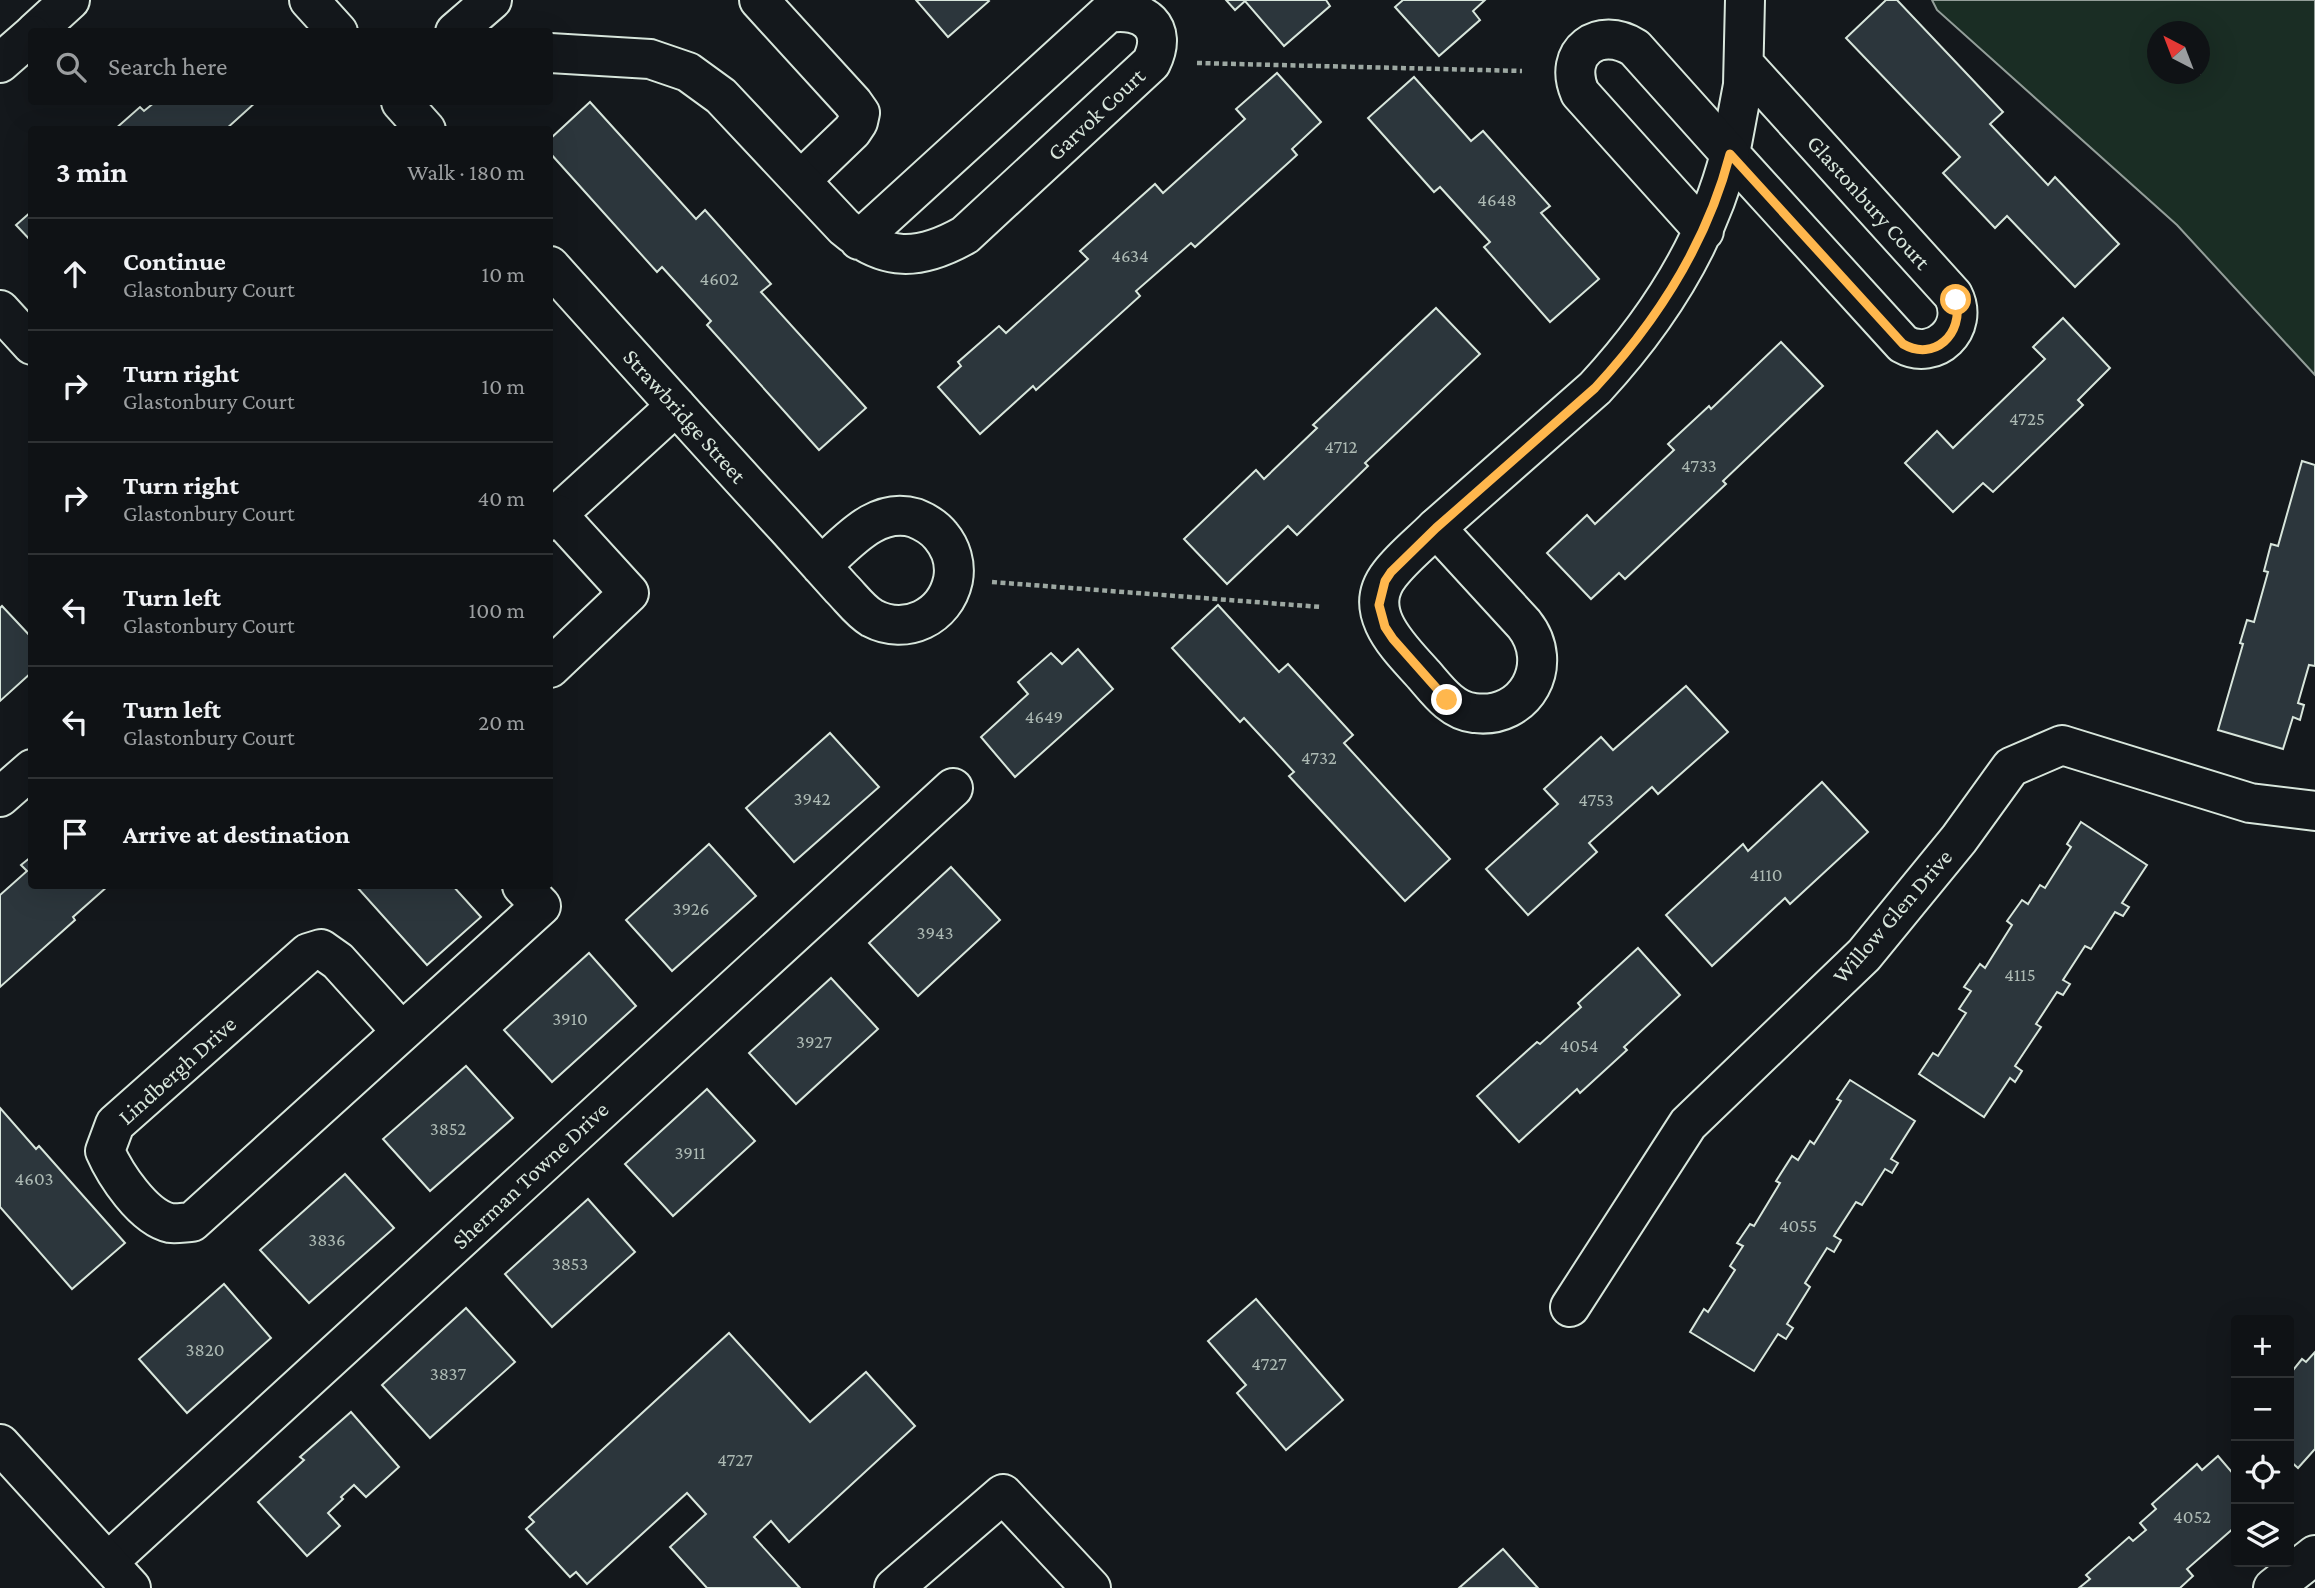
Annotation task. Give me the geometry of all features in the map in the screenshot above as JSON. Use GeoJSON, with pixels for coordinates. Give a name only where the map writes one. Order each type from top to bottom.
{"type":"FeatureCollection","features":[{"type":"Feature","properties":{"kind":"street"},"geometry":{"type":"LineString","coordinates":[[39,28],[70,0]]}},
{"type":"Feature","properties":{"kind":"street"},"geometry":{"type":"LineString","coordinates":[[309,0],[334,28]]}},
{"type":"Feature","properties":{"kind":"street"},"geometry":{"type":"LineString","coordinates":[[460,28],[492,0]]}},
{"type":"Feature","properties":{"kind":"street"},"geometry":{"type":"LineString","coordinates":[[759,0],[860,113],[852,131],[801,180]]}},
{"type":"Feature","properties":{"kind":"street"},"geometry":{"type":"LineString","coordinates":[[1436,528],[1524,624],[1535,642],[1538,662],[1532,682],[1525,696],[1505,710],[1475,714],[1447,700],[1393,639],[1383,622],[1379,605],[1385,581],[1436,528],[1595,388],[1662,306],[1703,231],[1730,154],[1740,106],[1745,0]]}},
{"type":"Feature","properties":{"kind":"street","name":"Garvok Court"},"geometry":{"type":"LineString","coordinates":[[553,53],[650,59],[688,72],[721,96],[859,240],[886,251],[917,254],[943,248],[965,235],[1151,63],[1158,49],[1158,39],[1148,20],[1124,10],[1108,13],[859,240]]}},
{"type":"Feature","properties":{"kind":"street"},"geometry":{"type":"LineString","coordinates":[[0,64],[28,38]]}},
{"type":"Feature","properties":{"kind":"street","name":"Glastonbury Court"},"geometry":{"type":"LineString","coordinates":[[1703,231],[1580,93],[1574,68],[1576,57],[1592,44],[1607,39],[1628,43],[1636,48],[1903,344],[1918,350],[1933,348],[1954,332],[1958,307],[1950,291],[1744,64]]}},
{"type":"Feature","properties":{"kind":"street"},"geometry":{"type":"LineString","coordinates":[[404,105],[422,126]]}},
{"type":"Feature","properties":{"kind":"street","name":"Strawbridge Street"},"geometry":{"type":"LineString","coordinates":[[553,269],[821,566]]}},
{"type":"Feature","properties":{"kind":"street"},"geometry":{"type":"LineString","coordinates":[[0,310],[28,341]]}},
{"type":"Feature","properties":{"kind":"street"},"geometry":{"type":"LineString","coordinates":[[553,665],[629,593],[553,517],[676,406]]}},
{"type":"Feature","properties":{"kind":"street","name":"Willow Glen Drive"},"geometry":{"type":"LineString","coordinates":[[1570,1307],[1688,1124],[1864,955],[1959,839],[2011,767],[2062,745],[2250,803],[2315,811]]}},
{"type":"Feature","properties":{"kind":"street"},"geometry":{"type":"LineString","coordinates":[[0,797],[28,772]]}},
{"type":"Feature","properties":{"kind":"street","name":"Sherman Towne Drive"},"geometry":{"type":"LineString","coordinates":[[119,1575],[953,788]]}},
{"type":"Feature","properties":{"kind":"street","name":"Lindbergh Drive"},"geometry":{"type":"LineString","coordinates":[[402,1032],[338,961],[321,949],[308,953],[115,1124],[105,1150],[113,1169],[144,1208],[169,1223],[192,1222],[402,1032],[532,896]]}},
{"type":"Feature","properties":{"kind":"street"},"geometry":{"type":"LineString","coordinates":[[0,1444],[119,1575]]}},
{"type":"Feature","properties":{"kind":"street"},"geometry":{"type":"LineString","coordinates":[[894,1588],[1003,1494],[1091,1588]]}},
{"type":"Feature","properties":{"kind":"street"},"geometry":{"type":"LineString","coordinates":[[2273,1588],[2315,1555]]}},
{"type":"Feature","properties":{"kind":"path"},"geometry":{"type":"LineString","coordinates":[[1197,63],[1522,71]]}},
{"type":"Feature","properties":{"kind":"path"},"geometry":{"type":"LineString","coordinates":[[992,582],[1321,607]]}},
{"type":"Feature","properties":{"kind":"green space"},"geometry":{"type":"Polygon","coordinates":[[[1932,0],[2315,0],[2315,375],[2177,225],[1937,10],[1932,0]]]}},
{"type":"Feature","properties":{"kind":"building"},"geometry":{"type":"Polygon","coordinates":[[[916,0],[988,0],[989,1],[948,37],[916,0]]]}},
{"type":"Feature","properties":{"kind":"building"},"geometry":{"type":"Polygon","coordinates":[[[1226,0],[1326,0],[1330,6],[1284,46],[1245,1],[1235,10],[1226,0]]]}},
{"type":"Feature","properties":{"kind":"building"},"geometry":{"type":"Polygon","coordinates":[[[1403,0],[1485,0],[1473,11],[1480,20],[1439,56],[1395,7],[1403,0]]]}},
{"type":"Feature","properties":{"kind":"building"},"geometry":{"type":"Polygon","coordinates":[[[1886,0],[1897,0],[2003,112],[1990,124],[2048,185],[2055,177],[2119,244],[2075,287],[2007,216],[1995,228],[1943,173],[1960,157],[1846,38],[1886,0]]]}},
{"type":"Feature","properties":{"kind":"building"},"geometry":{"type":"Polygon","coordinates":[[[1277,73],[1321,122],[1292,149],[1297,155],[1195,247],[1191,243],[1136,291],[1140,296],[1036,390],[1033,386],[980,434],[938,387],[961,366],[958,362],[999,326],[1006,333],[1088,259],[1080,251],[1155,184],[1163,193],[1245,119],[1236,109],[1277,73]]]}},
{"type":"Feature","properties":{"kind":"building"},"geometry":{"type":"Polygon","coordinates":[[[1414,77],[1471,141],[1483,131],[1550,206],[1541,213],[1599,279],[1550,322],[1484,247],[1490,242],[1440,187],[1434,192],[1368,118],[1414,77]]]}},
{"type":"Feature","properties":{"kind":"building"},"geometry":{"type":"Polygon","coordinates":[[[590,102],[696,219],[705,210],[771,284],[761,292],[866,408],[819,450],[707,325],[711,321],[662,267],[657,272],[553,156],[553,136],[590,102]]]}},
{"type":"Feature","properties":{"kind":"building"},"geometry":{"type":"Polygon","coordinates":[[[151,105],[253,105],[229,126],[119,126],[140,107],[144,111],[151,105]]]}},
{"type":"Feature","properties":{"kind":"building"},"geometry":{"type":"Polygon","coordinates":[[[28,214],[28,238],[16,225],[28,214]]]}},
{"type":"Feature","properties":{"kind":"building"},"geometry":{"type":"Polygon","coordinates":[[[1436,308],[1480,354],[1365,463],[1368,466],[1297,535],[1288,526],[1227,584],[1184,539],[1256,470],[1264,479],[1317,428],[1313,425],[1436,308]]]}},
{"type":"Feature","properties":{"kind":"building"},"geometry":{"type":"Polygon","coordinates":[[[2063,318],[2110,368],[2078,400],[2083,405],[1993,492],[1983,483],[1953,512],[1905,463],[1937,431],[1953,448],[2045,359],[2033,347],[2063,318]]]}},
{"type":"Feature","properties":{"kind":"building"},"geometry":{"type":"Polygon","coordinates":[[[1781,342],[1823,386],[1723,481],[1726,484],[1625,579],[1619,573],[1591,599],[1547,553],[1587,515],[1595,524],[1674,450],[1668,444],[1709,406],[1711,409],[1781,342]]]}},
{"type":"Feature","properties":{"kind":"building"},"geometry":{"type":"Polygon","coordinates":[[[2302,461],[2315,465],[2315,666],[2309,665],[2298,703],[2304,705],[2300,720],[2293,717],[2283,749],[2218,730],[2243,644],[2240,643],[2247,620],[2254,622],[2268,572],[2264,571],[2271,544],[2278,546],[2302,461]]]}},
{"type":"Feature","properties":{"kind":"building"},"geometry":{"type":"Polygon","coordinates":[[[1218,605],[1279,672],[1288,664],[1353,735],[1344,743],[1450,859],[1405,901],[1289,776],[1294,772],[1244,718],[1240,722],[1172,648],[1218,605]]]}},
{"type":"Feature","properties":{"kind":"building"},"geometry":{"type":"Polygon","coordinates":[[[2,606],[28,634],[28,676],[0,701],[2,606]]]}},
{"type":"Feature","properties":{"kind":"building"},"geometry":{"type":"Polygon","coordinates":[[[1078,649],[1113,689],[1015,777],[981,737],[1028,694],[1018,682],[1051,653],[1062,664],[1078,649]]]}},
{"type":"Feature","properties":{"kind":"building"},"geometry":{"type":"Polygon","coordinates":[[[1686,686],[1728,732],[1658,794],[1652,787],[1589,843],[1597,852],[1528,915],[1486,869],[1558,804],[1544,789],[1601,737],[1613,750],[1686,686]]]}},
{"type":"Feature","properties":{"kind":"building"},"geometry":{"type":"Polygon","coordinates":[[[830,733],[879,787],[794,862],[746,808],[830,733]]]}},
{"type":"Feature","properties":{"kind":"building"},"geometry":{"type":"Polygon","coordinates":[[[1822,782],[1868,832],[1790,904],[1785,898],[1712,966],[1666,915],[1743,844],[1748,851],[1822,782]]]}},
{"type":"Feature","properties":{"kind":"building"},"geometry":{"type":"Polygon","coordinates":[[[2081,822],[2147,865],[2122,903],[2129,907],[2123,916],[2115,912],[2091,949],[2085,946],[2063,980],[2070,984],[2063,995],[2057,992],[2036,1024],[2041,1027],[2015,1066],[2022,1071],[2015,1082],[2010,1078],[1984,1117],[1919,1074],[1933,1053],[1938,1056],[1966,1013],[1959,1009],[1971,991],[1964,987],[1980,964],[1985,968],[2012,925],[2007,921],[2022,900],[2028,904],[2040,885],[2045,888],[2071,847],[2067,844],[2081,822]]]}},
{"type":"Feature","properties":{"kind":"building"},"geometry":{"type":"Polygon","coordinates":[[[709,844],[756,896],[672,971],[626,920],[709,844]]]}},
{"type":"Feature","properties":{"kind":"building"},"geometry":{"type":"Polygon","coordinates":[[[28,859],[28,889],[105,889],[73,917],[75,920],[0,987],[0,895],[27,871],[21,865],[28,859]]]}},
{"type":"Feature","properties":{"kind":"building"},"geometry":{"type":"Polygon","coordinates":[[[951,867],[1000,920],[918,996],[869,943],[951,867]]]}},
{"type":"Feature","properties":{"kind":"building"},"geometry":{"type":"Polygon","coordinates":[[[359,889],[456,889],[481,917],[427,965],[359,889]]]}},
{"type":"Feature","properties":{"kind":"building"},"geometry":{"type":"Polygon","coordinates":[[[1638,948],[1680,995],[1624,1047],[1627,1050],[1580,1093],[1577,1089],[1519,1142],[1477,1096],[1581,1007],[1578,1003],[1638,948]]]}},
{"type":"Feature","properties":{"kind":"building"},"geometry":{"type":"Polygon","coordinates":[[[589,953],[636,1006],[552,1082],[504,1030],[589,953]]]}},
{"type":"Feature","properties":{"kind":"building"},"geometry":{"type":"Polygon","coordinates":[[[831,978],[878,1029],[796,1104],[749,1053],[831,978]]]}},
{"type":"Feature","properties":{"kind":"building"},"geometry":{"type":"Polygon","coordinates":[[[466,1066],[513,1118],[430,1191],[383,1139],[466,1066]]]}},
{"type":"Feature","properties":{"kind":"building"},"geometry":{"type":"Polygon","coordinates":[[[1850,1080],[1915,1121],[1891,1159],[1898,1163],[1892,1173],[1885,1169],[1862,1205],[1856,1202],[1834,1236],[1841,1240],[1834,1252],[1827,1248],[1805,1283],[1810,1287],[1787,1324],[1793,1328],[1786,1339],[1778,1334],[1754,1371],[1690,1332],[1704,1309],[1708,1312],[1735,1270],[1730,1266],[1743,1246],[1737,1243],[1750,1224],[1754,1226],[1780,1183],[1776,1181],[1792,1156],[1798,1160],[1810,1141],[1814,1144],[1841,1101],[1837,1099],[1850,1080]]]}},
{"type":"Feature","properties":{"kind":"building"},"geometry":{"type":"Polygon","coordinates":[[[707,1089],[755,1141],[673,1216],[625,1164],[707,1089]]]}},
{"type":"Feature","properties":{"kind":"building"},"geometry":{"type":"Polygon","coordinates":[[[0,1108],[36,1149],[39,1146],[125,1243],[72,1289],[0,1207],[0,1108]]]}},
{"type":"Feature","properties":{"kind":"building"},"geometry":{"type":"Polygon","coordinates":[[[345,1174],[394,1228],[309,1303],[260,1250],[345,1174]]]}},
{"type":"Feature","properties":{"kind":"building"},"geometry":{"type":"Polygon","coordinates":[[[588,1199],[635,1252],[552,1327],[505,1274],[588,1199]]]}},
{"type":"Feature","properties":{"kind":"building"},"geometry":{"type":"Polygon","coordinates":[[[224,1284],[271,1338],[187,1413],[139,1359],[224,1284]]]}},
{"type":"Feature","properties":{"kind":"building"},"geometry":{"type":"Polygon","coordinates":[[[1256,1299],[1343,1400],[1286,1450],[1237,1393],[1246,1385],[1208,1341],[1256,1299]]]}},
{"type":"Feature","properties":{"kind":"building"},"geometry":{"type":"Polygon","coordinates":[[[466,1308],[515,1362],[430,1438],[382,1385],[466,1308]]]}},
{"type":"Feature","properties":{"kind":"building"},"geometry":{"type":"Polygon","coordinates":[[[729,1333],[810,1422],[866,1372],[915,1426],[789,1542],[771,1521],[754,1537],[800,1588],[707,1588],[670,1547],[706,1514],[687,1493],[587,1584],[576,1572],[570,1577],[526,1529],[534,1522],[529,1517],[729,1333]]]}},
{"type":"Feature","properties":{"kind":"building"},"geometry":{"type":"Polygon","coordinates":[[[2315,1352],[2315,1449],[2298,1468],[2294,1464],[2294,1369],[2302,1359],[2306,1362],[2315,1352]]]}},
{"type":"Feature","properties":{"kind":"building"},"geometry":{"type":"Polygon","coordinates":[[[351,1412],[399,1467],[366,1497],[354,1485],[341,1497],[343,1499],[328,1513],[340,1526],[307,1556],[258,1502],[304,1460],[300,1457],[351,1412]]]}},
{"type":"Feature","properties":{"kind":"building"},"geometry":{"type":"Polygon","coordinates":[[[2218,1456],[2231,1471],[2231,1530],[2187,1569],[2193,1576],[2180,1588],[2079,1588],[2090,1579],[2086,1575],[2129,1537],[2133,1541],[2146,1530],[2140,1523],[2156,1509],[2152,1504],[2197,1464],[2202,1470],[2218,1456]]]}},
{"type":"Feature","properties":{"kind":"building"},"geometry":{"type":"Polygon","coordinates":[[[1503,1549],[1538,1588],[1459,1588],[1503,1549]]]}},
{"type":"Feature","properties":{"kind":"route"},"geometry":{"type":"LineString","coordinates":[[1447,700],[1385,627],[1379,605],[1385,581],[1436,528],[1595,388],[1614,368],[1662,306],[1667,293],[1694,251],[1711,212],[1730,154],[1903,344],[1918,350],[1933,348],[1943,343],[1954,332],[1958,317],[1956,300]]}}]}
